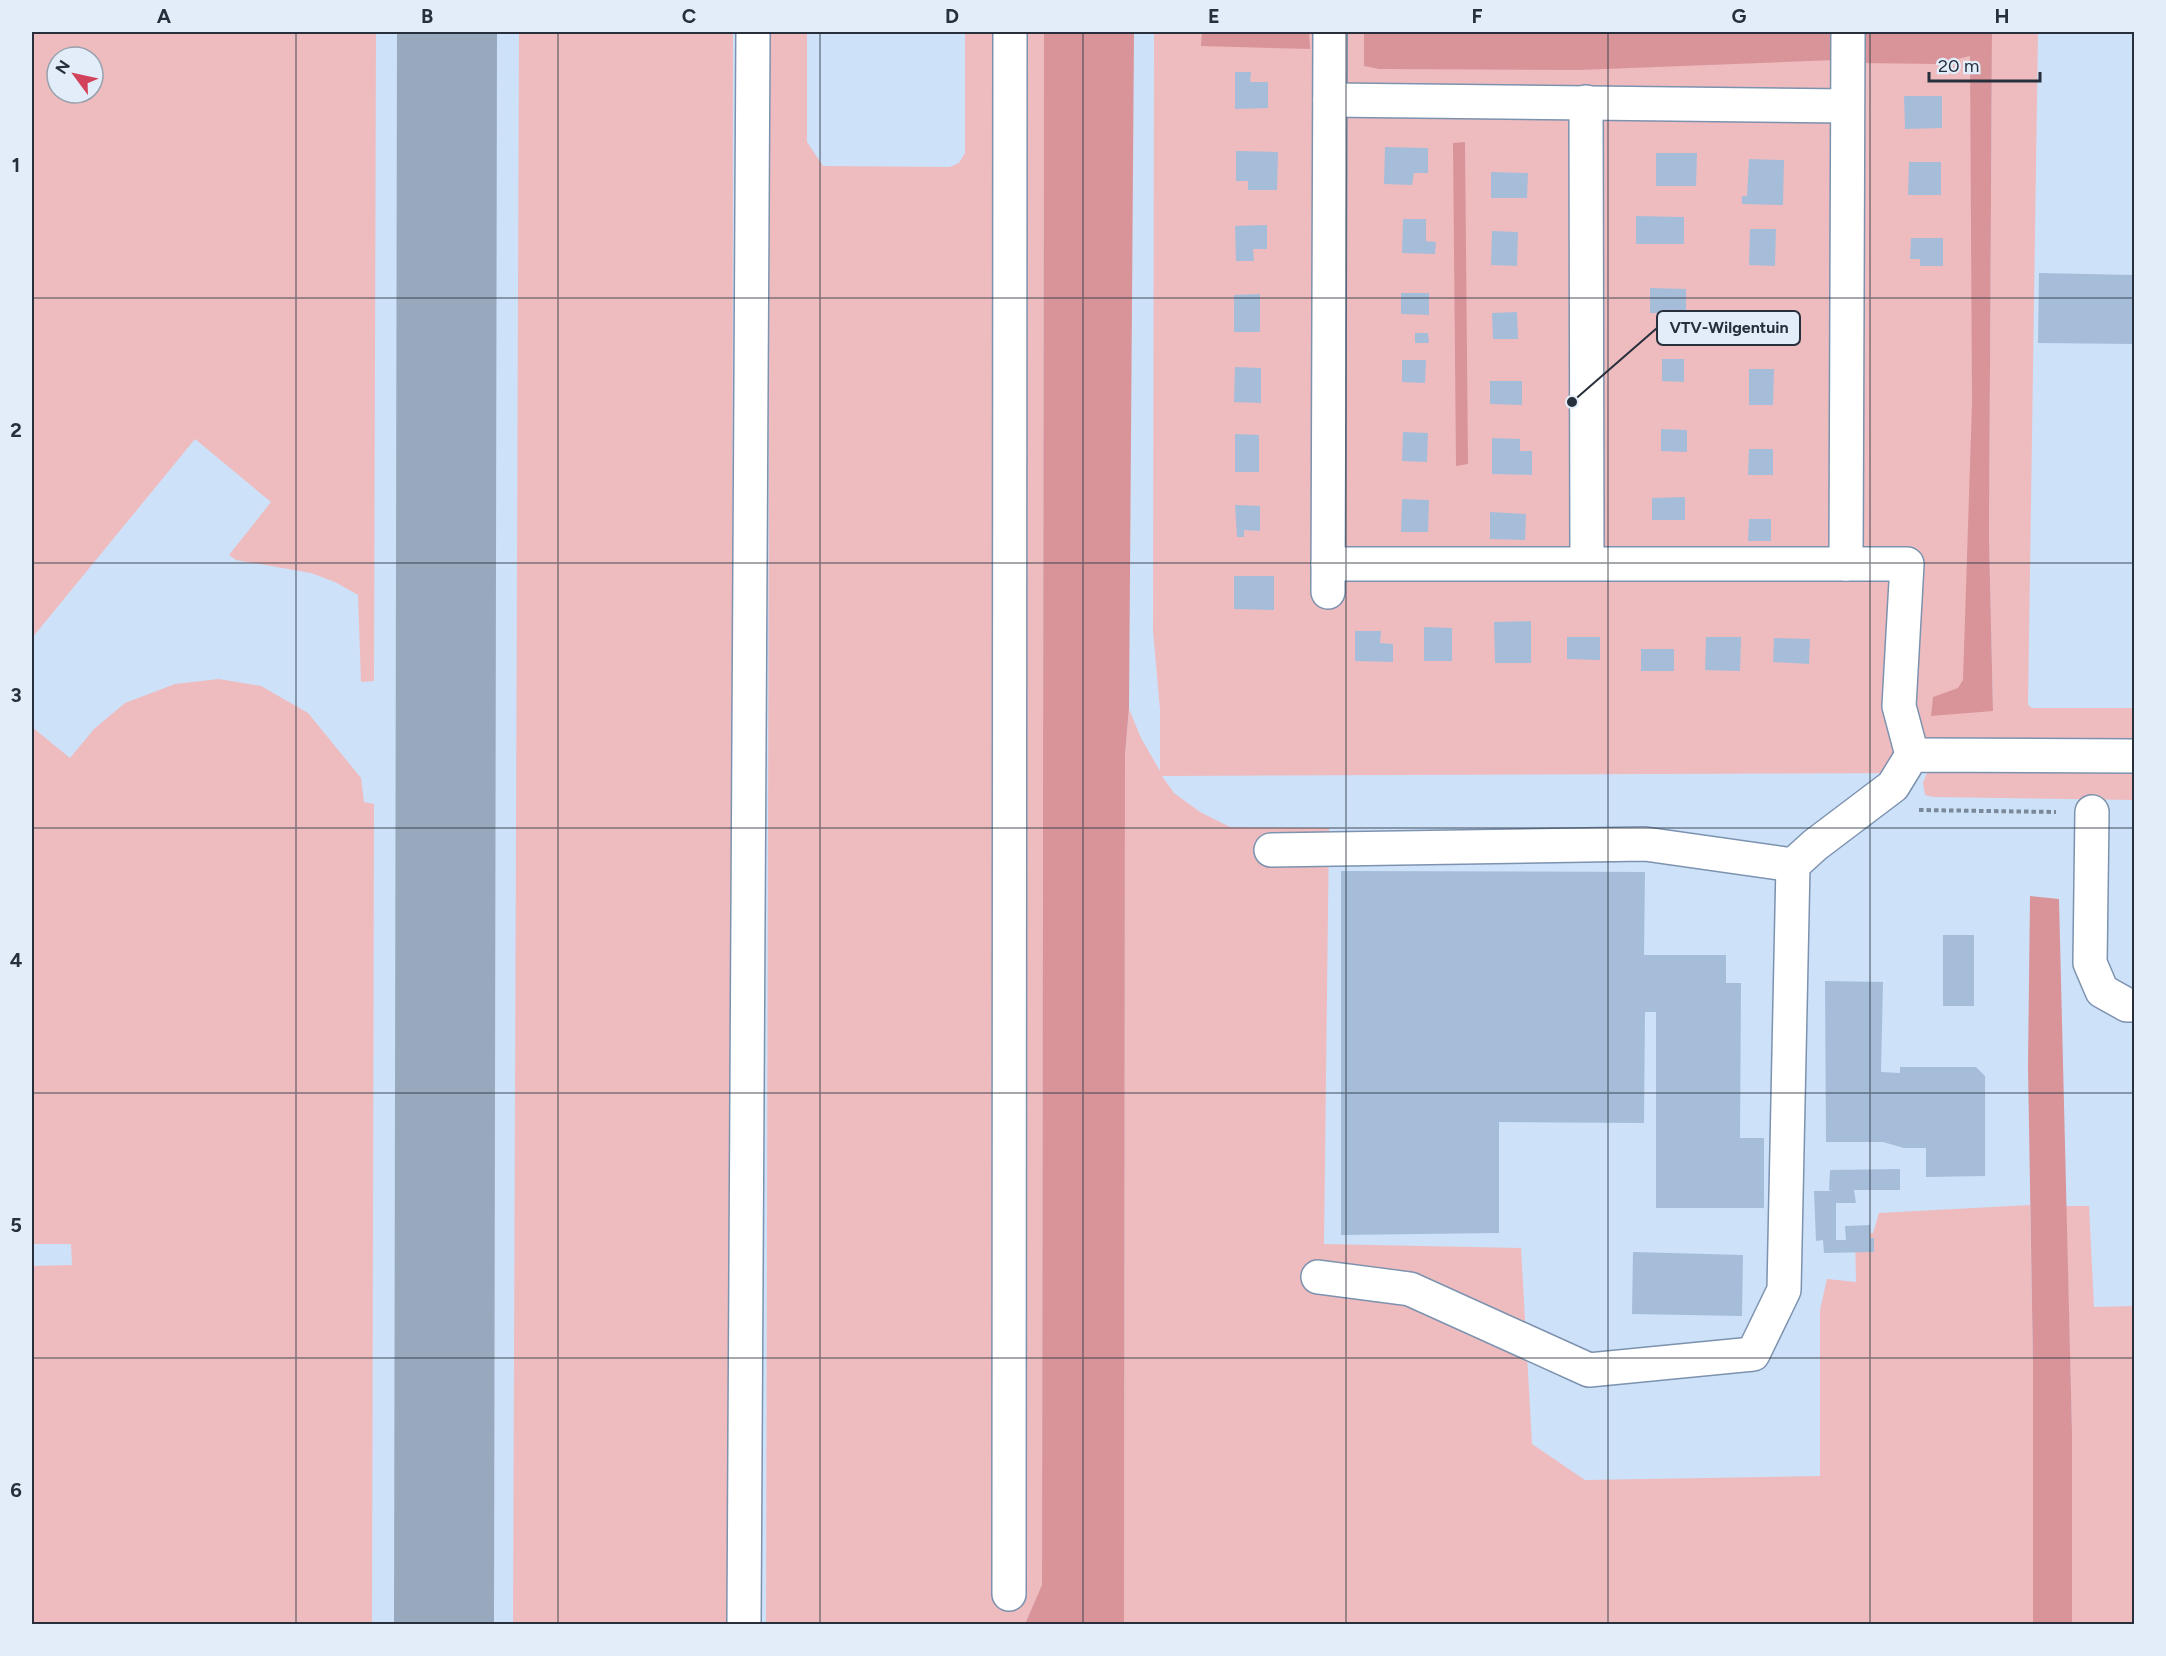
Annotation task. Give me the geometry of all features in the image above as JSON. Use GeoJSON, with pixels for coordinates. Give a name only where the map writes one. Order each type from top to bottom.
{"type":"FeatureCollection","features":[{"type":"Feature","properties":{"kind":"lane"},"geometry":{"type":"LineString","coordinates":[[744,1624],[753,32]]}},
{"type":"Feature","properties":{"kind":"lane"},"geometry":{"type":"LineString","coordinates":[[1009,1594],[1010,32]]}},
{"type":"Feature","properties":{"kind":"lane"},"geometry":{"type":"LineString","coordinates":[[1318,1277],[1410,1289],[1589,1370],[1753,1354],[1784,1290],[1793,865],[1815,845],[1893,786],[1912,755],[1899,706],[1906,564],[1587,564],[1328,578],[1330,32]]}},
{"type":"Feature","properties":{"kind":"lane"},"geometry":{"type":"LineString","coordinates":[[1846,564],[1848,32]]}},
{"type":"Feature","properties":{"kind":"lane"},"geometry":{"type":"LineString","coordinates":[[1330,100],[1847,106]]}},
{"type":"Feature","properties":{"kind":"lane"},"geometry":{"type":"LineString","coordinates":[[1586,102],[1587,564]]}},
{"type":"Feature","properties":{"kind":"lane"},"geometry":{"type":"LineString","coordinates":[[1912,755],[2134,756]]}},
{"type":"Feature","properties":{"kind":"lane"},"geometry":{"type":"LineString","coordinates":[[2092,812],[2090,963],[2102,991],[2127,1005],[2134,1005]]}},
{"type":"Feature","properties":{"kind":"lane"},"geometry":{"type":"LineString","coordinates":[[1271,850],[1645,844],[1793,865]]}},
{"type":"Feature","properties":{"kind":"path"},"geometry":{"type":"LineString","coordinates":[[1865,809],[2092,812]]}},
{"type":"Feature","properties":{"kind":"shaded area"},"geometry":{"type":"Polygon","coordinates":[[[32,32],[376,32],[374,681],[361,682],[358,595],[335,582],[311,573],[236,560],[229,555],[271,502],[195,439],[32,638],[32,32]]]}},
{"type":"Feature","properties":{"kind":"shaded area"},"geometry":{"type":"Polygon","coordinates":[[[519,32],[733,32],[731,1624],[513,1624],[519,32]]]}},
{"type":"Feature","properties":{"kind":"shaded area"},"geometry":{"type":"Polygon","coordinates":[[[770,32],[807,32],[807,142],[823,166],[950,167],[959,163],[965,153],[965,32],[1044,32],[1042,1586],[1025,1624],[766,1624],[770,32]]]}},
{"type":"Feature","properties":{"kind":"shaded area"},"geometry":{"type":"Polygon","coordinates":[[[1044,32],[1134,32],[1129,708],[1125,755],[1124,1624],[1025,1624],[1042,1585],[1044,32]]]}},
{"type":"Feature","properties":{"kind":"shaded area"},"geometry":{"type":"Polygon","coordinates":[[[1154,32],[1984,32],[1985,711],[1993,711],[1989,537],[1992,32],[2038,32],[2028,705],[2032,708],[2134,708],[2134,738],[1985,738],[1985,767],[2134,768],[2134,800],[1933,797],[1925,795],[1923,783],[1927,773],[1162,776],[1174,793],[1200,812],[1230,827],[1329,828],[1324,1244],[1521,1248],[1532,1444],[1585,1480],[1820,1476],[1820,1310],[1827,1279],[1856,1282],[1855,1233],[1873,1233],[1879,1213],[2030,1205],[2033,1366],[2033,1624],[1124,1624],[1125,755],[1129,709],[1141,738],[1160,771],[1160,709],[1153,631],[1154,32]]]}},
{"type":"Feature","properties":{"kind":"shaded area"},"geometry":{"type":"Polygon","coordinates":[[[1202,32],[1309,32],[1310,49],[1201,46],[1202,32]]]}},
{"type":"Feature","properties":{"kind":"shaded area"},"geometry":{"type":"Polygon","coordinates":[[[1364,32],[1992,32],[1989,537],[1993,711],[1931,716],[1933,697],[1958,688],[1963,680],[1972,403],[1970,56],[1937,64],[1859,63],[1835,60],[1579,70],[1379,69],[1364,66],[1364,32]]]}},
{"type":"Feature","properties":{"kind":"shaded area"},"geometry":{"type":"Polygon","coordinates":[[[1465,142],[1468,464],[1456,466],[1453,143],[1465,142]]]}},
{"type":"Feature","properties":{"kind":"shaded area"},"geometry":{"type":"Polygon","coordinates":[[[219,679],[261,686],[308,713],[361,778],[364,802],[374,804],[372,1624],[32,1624],[32,1266],[72,1265],[71,1244],[32,1244],[32,727],[70,758],[94,729],[125,703],[175,684],[219,679]]]}},
{"type":"Feature","properties":{"kind":"shaded area"},"geometry":{"type":"Polygon","coordinates":[[[2030,896],[2059,899],[2072,1432],[2072,1624],[2033,1624],[2033,1366],[2028,1066],[2030,896]]]}},
{"type":"Feature","properties":{"kind":"shaded area"},"geometry":{"type":"Polygon","coordinates":[[[2066,1206],[2089,1206],[2094,1307],[2134,1306],[2134,1624],[2072,1624],[2072,1432],[2066,1206]]]}},
{"type":"Feature","properties":{"kind":"building"},"geometry":{"type":"Polygon","coordinates":[[[1235,72],[1251,72],[1250,82],[1268,82],[1268,108],[1235,109],[1235,72]]]}},
{"type":"Feature","properties":{"kind":"building"},"geometry":{"type":"Polygon","coordinates":[[[1904,96],[1942,96],[1942,128],[1905,129],[1904,96]]]}},
{"type":"Feature","properties":{"kind":"building"},"geometry":{"type":"Polygon","coordinates":[[[1385,147],[1428,148],[1428,173],[1414,173],[1412,185],[1384,184],[1385,147]]]}},
{"type":"Feature","properties":{"kind":"building"},"geometry":{"type":"Polygon","coordinates":[[[1236,151],[1278,152],[1277,190],[1248,190],[1248,181],[1236,181],[1236,151]]]}},
{"type":"Feature","properties":{"kind":"building"},"geometry":{"type":"Polygon","coordinates":[[[1656,153],[1697,153],[1696,186],[1656,186],[1656,153]]]}},
{"type":"Feature","properties":{"kind":"building"},"geometry":{"type":"Polygon","coordinates":[[[1749,159],[1784,160],[1783,205],[1742,204],[1742,196],[1747,196],[1749,159]]]}},
{"type":"Feature","properties":{"kind":"building"},"geometry":{"type":"Polygon","coordinates":[[[1909,162],[1941,162],[1941,195],[1908,195],[1909,162]]]}},
{"type":"Feature","properties":{"kind":"building"},"geometry":{"type":"Polygon","coordinates":[[[1491,172],[1528,173],[1527,198],[1491,198],[1491,172]]]}},
{"type":"Feature","properties":{"kind":"building"},"geometry":{"type":"Polygon","coordinates":[[[1636,216],[1684,217],[1684,244],[1636,244],[1636,216]]]}},
{"type":"Feature","properties":{"kind":"building"},"geometry":{"type":"Polygon","coordinates":[[[1403,219],[1426,219],[1426,241],[1436,242],[1435,254],[1402,253],[1403,219]]]}},
{"type":"Feature","properties":{"kind":"building"},"geometry":{"type":"Polygon","coordinates":[[[1267,225],[1267,249],[1253,249],[1254,261],[1236,261],[1235,226],[1267,225]]]}},
{"type":"Feature","properties":{"kind":"building"},"geometry":{"type":"Polygon","coordinates":[[[1750,229],[1776,229],[1775,266],[1749,265],[1750,229]]]}},
{"type":"Feature","properties":{"kind":"building"},"geometry":{"type":"Polygon","coordinates":[[[1492,231],[1518,232],[1517,266],[1491,265],[1492,231]]]}},
{"type":"Feature","properties":{"kind":"building"},"geometry":{"type":"Polygon","coordinates":[[[1911,238],[1943,238],[1943,266],[1920,266],[1920,259],[1910,259],[1911,238]]]}},
{"type":"Feature","properties":{"kind":"building"},"geometry":{"type":"Polygon","coordinates":[[[2039,273],[2134,275],[2134,344],[2038,343],[2039,273]]]}},
{"type":"Feature","properties":{"kind":"building"},"geometry":{"type":"Polygon","coordinates":[[[1650,288],[1686,289],[1686,314],[1675,313],[1675,319],[1664,319],[1664,313],[1650,313],[1650,288]]]}},
{"type":"Feature","properties":{"kind":"building"},"geometry":{"type":"Polygon","coordinates":[[[1401,293],[1429,293],[1429,315],[1401,314],[1401,293]]]}},
{"type":"Feature","properties":{"kind":"building"},"geometry":{"type":"Polygon","coordinates":[[[1260,294],[1260,332],[1234,332],[1234,295],[1260,294]]]}},
{"type":"Feature","properties":{"kind":"building"},"geometry":{"type":"Polygon","coordinates":[[[1517,312],[1518,339],[1493,339],[1492,313],[1517,312]]]}},
{"type":"Feature","properties":{"kind":"building"},"geometry":{"type":"Polygon","coordinates":[[[1415,333],[1428,333],[1429,343],[1415,343],[1415,333]]]}},
{"type":"Feature","properties":{"kind":"building"},"geometry":{"type":"Polygon","coordinates":[[[1662,359],[1684,359],[1684,382],[1662,381],[1662,359]]]}},
{"type":"Feature","properties":{"kind":"building"},"geometry":{"type":"Polygon","coordinates":[[[1402,360],[1426,360],[1425,383],[1402,382],[1402,360]]]}},
{"type":"Feature","properties":{"kind":"building"},"geometry":{"type":"Polygon","coordinates":[[[1235,367],[1261,368],[1261,403],[1234,402],[1235,367]]]}},
{"type":"Feature","properties":{"kind":"building"},"geometry":{"type":"Polygon","coordinates":[[[1749,369],[1774,369],[1773,405],[1749,405],[1749,369]]]}},
{"type":"Feature","properties":{"kind":"building"},"geometry":{"type":"Polygon","coordinates":[[[1490,381],[1522,381],[1522,405],[1490,404],[1490,381]]]}},
{"type":"Feature","properties":{"kind":"building"},"geometry":{"type":"Polygon","coordinates":[[[1661,429],[1687,430],[1687,452],[1661,451],[1661,429]]]}},
{"type":"Feature","properties":{"kind":"building"},"geometry":{"type":"Polygon","coordinates":[[[1403,432],[1428,433],[1427,462],[1402,461],[1403,432]]]}},
{"type":"Feature","properties":{"kind":"building"},"geometry":{"type":"Polygon","coordinates":[[[1235,434],[1259,435],[1259,472],[1235,472],[1235,434]]]}},
{"type":"Feature","properties":{"kind":"building"},"geometry":{"type":"Polygon","coordinates":[[[1492,438],[1520,439],[1520,451],[1532,451],[1532,475],[1492,474],[1492,438]]]}},
{"type":"Feature","properties":{"kind":"building"},"geometry":{"type":"Polygon","coordinates":[[[1749,449],[1773,449],[1773,475],[1748,475],[1749,449]]]}},
{"type":"Feature","properties":{"kind":"building"},"geometry":{"type":"Polygon","coordinates":[[[1685,497],[1685,520],[1652,520],[1652,498],[1685,497]]]}},
{"type":"Feature","properties":{"kind":"building"},"geometry":{"type":"Polygon","coordinates":[[[1402,499],[1429,500],[1428,532],[1401,532],[1402,499]]]}},
{"type":"Feature","properties":{"kind":"building"},"geometry":{"type":"Polygon","coordinates":[[[1235,505],[1260,506],[1260,531],[1244,530],[1244,537],[1237,537],[1235,505]]]}},
{"type":"Feature","properties":{"kind":"building"},"geometry":{"type":"Polygon","coordinates":[[[1490,512],[1526,514],[1525,540],[1490,539],[1490,512]]]}},
{"type":"Feature","properties":{"kind":"building"},"geometry":{"type":"Polygon","coordinates":[[[1749,519],[1771,519],[1771,541],[1748,541],[1749,519]]]}},
{"type":"Feature","properties":{"kind":"building"},"geometry":{"type":"Polygon","coordinates":[[[1234,576],[1274,576],[1274,610],[1234,609],[1234,576]]]}},
{"type":"Feature","properties":{"kind":"building"},"geometry":{"type":"Polygon","coordinates":[[[1531,621],[1531,663],[1495,663],[1494,622],[1531,621]]]}},
{"type":"Feature","properties":{"kind":"building"},"geometry":{"type":"Polygon","coordinates":[[[1424,627],[1452,628],[1452,661],[1424,661],[1424,627]]]}},
{"type":"Feature","properties":{"kind":"building"},"geometry":{"type":"Polygon","coordinates":[[[1355,631],[1381,631],[1380,643],[1393,644],[1393,662],[1355,661],[1355,631]]]}},
{"type":"Feature","properties":{"kind":"building"},"geometry":{"type":"Polygon","coordinates":[[[1567,637],[1600,637],[1600,660],[1567,659],[1567,637]]]}},
{"type":"Feature","properties":{"kind":"building"},"geometry":{"type":"Polygon","coordinates":[[[1706,637],[1741,637],[1740,671],[1705,670],[1706,637]]]}},
{"type":"Feature","properties":{"kind":"building"},"geometry":{"type":"Polygon","coordinates":[[[1774,638],[1810,639],[1809,664],[1773,662],[1774,638]]]}},
{"type":"Feature","properties":{"kind":"building"},"geometry":{"type":"Polygon","coordinates":[[[1641,649],[1674,649],[1674,671],[1641,671],[1641,649]]]}},
{"type":"Feature","properties":{"kind":"building"},"geometry":{"type":"Polygon","coordinates":[[[1341,871],[1645,872],[1644,955],[1726,955],[1726,983],[1741,983],[1740,1138],[1764,1138],[1764,1208],[1656,1208],[1656,1012],[1645,1012],[1644,1123],[1499,1122],[1499,1233],[1341,1235],[1341,871]]]}},
{"type":"Feature","properties":{"kind":"building"},"geometry":{"type":"Polygon","coordinates":[[[1943,935],[1974,935],[1974,1006],[1943,1006],[1943,935]]]}},
{"type":"Feature","properties":{"kind":"building"},"geometry":{"type":"Polygon","coordinates":[[[1825,981],[1883,982],[1881,1072],[1900,1073],[1900,1067],[1976,1067],[1985,1076],[1985,1176],[1926,1177],[1926,1148],[1904,1148],[1883,1142],[1826,1142],[1825,981]]]}},
{"type":"Feature","properties":{"kind":"building"},"geometry":{"type":"Polygon","coordinates":[[[1900,1169],[1900,1190],[1854,1190],[1856,1203],[1836,1203],[1836,1240],[1846,1240],[1845,1226],[1870,1225],[1870,1238],[1874,1238],[1874,1252],[1824,1253],[1823,1240],[1816,1241],[1814,1191],[1832,1191],[1829,1190],[1830,1170],[1900,1169]]]}},
{"type":"Feature","properties":{"kind":"building"},"geometry":{"type":"Polygon","coordinates":[[[1633,1252],[1743,1255],[1742,1316],[1632,1314],[1633,1252]]]}},
{"type":"Feature","properties":{"kind":"taxiway"},"geometry":{"type":"LineString","coordinates":[[444,1624],[447,32]]}},
{"type":"Feature","properties":{"kind":"place","name":"VTV-Wilgentuin"},"geometry":{"type":"Point","coordinates":[1572,402]}}]}
